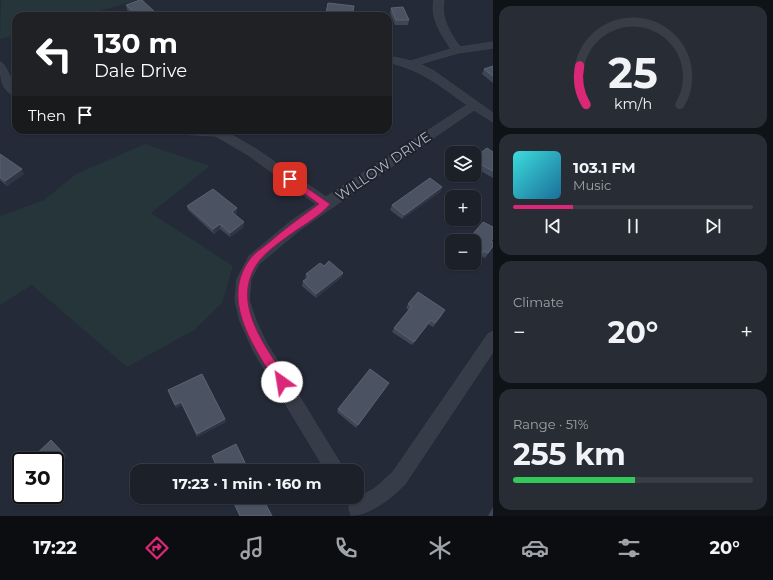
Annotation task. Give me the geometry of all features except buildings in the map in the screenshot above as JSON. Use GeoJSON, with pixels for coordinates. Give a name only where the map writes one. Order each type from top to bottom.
{"type":"FeatureCollection","features":[{"type":"Feature","properties":{"kind":"street"},"geometry":{"type":"LineString","coordinates":[[439,0],[437,6],[443,26],[448,38],[457,50]]}},
{"type":"Feature","properties":{"kind":"street"},"geometry":{"type":"LineString","coordinates":[[411,64],[457,50],[493,45]]}},
{"type":"Feature","properties":{"kind":"street"},"geometry":{"type":"LineString","coordinates":[[392,60],[411,64],[430,73],[493,118]]}},
{"type":"Feature","properties":{"kind":"street"},"geometry":{"type":"LineString","coordinates":[[0,65],[5,80],[12,88]]}},
{"type":"Feature","properties":{"kind":"street","name":"WILLOW DRIVE"},"geometry":{"type":"LineString","coordinates":[[332,464],[260,347],[248,321],[242,300],[244,279],[254,260],[284,235],[326,204],[474,105]]}},
{"type":"Feature","properties":{"kind":"street"},"geometry":{"type":"LineString","coordinates":[[222,134],[252,152],[326,204]]}},
{"type":"Feature","properties":{"kind":"street"},"geometry":{"type":"LineString","coordinates":[[357,507],[381,496],[399,478],[493,338]]}},
{"type":"Feature","properties":{"kind":"shaded area"},"geometry":{"type":"Polygon","coordinates":[[[1,0],[138,0],[96,12],[12,12],[12,36],[0,39],[1,0]]]}},
{"type":"Feature","properties":{"kind":"shaded area"},"geometry":{"type":"Polygon","coordinates":[[[145,144],[210,166],[151,213],[233,266],[222,303],[194,330],[127,367],[32,285],[0,305],[0,216],[44,200],[76,174],[145,144]]]}},
{"type":"Feature","properties":{"kind":"route"},"geometry":{"type":"LineString","coordinates":[[282,382],[260,347],[248,321],[242,300],[244,279],[254,260],[284,235],[326,204],[290,179]]}}]}
